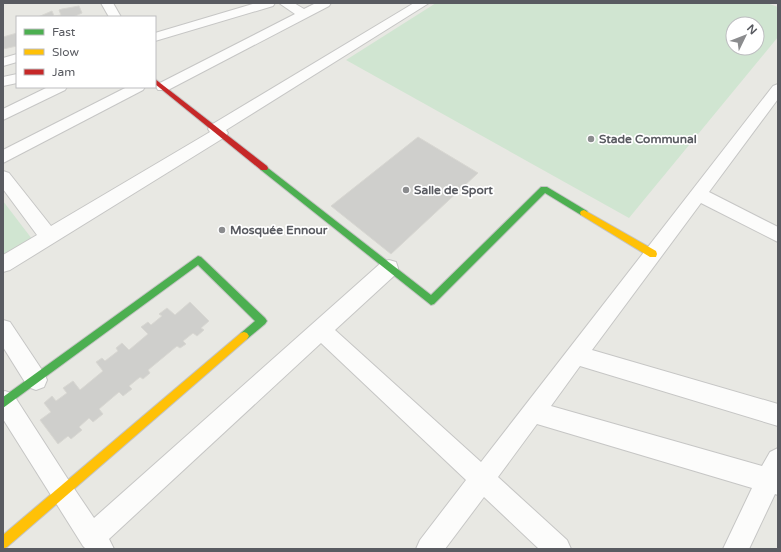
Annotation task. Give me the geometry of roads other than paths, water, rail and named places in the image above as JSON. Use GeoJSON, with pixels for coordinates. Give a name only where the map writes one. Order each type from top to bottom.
{"type":"FeatureCollection","features":[{"type":"Feature","properties":{"kind":"street"},"geometry":{"type":"LineString","coordinates":[[107,3],[114,16]]}},
{"type":"Feature","properties":{"kind":"street"},"geometry":{"type":"LineString","coordinates":[[156,37],[269,3]]}},
{"type":"Feature","properties":{"kind":"street"},"geometry":{"type":"LineString","coordinates":[[286,3],[304,14]]}},
{"type":"Feature","properties":{"kind":"street"},"geometry":{"type":"LineString","coordinates":[[325,3],[159,84],[431,301],[544,189],[653,254]]}},
{"type":"Feature","properties":{"kind":"street"},"geometry":{"type":"LineString","coordinates":[[3,264],[423,3]]}},
{"type":"Feature","properties":{"kind":"street"},"geometry":{"type":"LineString","coordinates":[[3,62],[16,58]]}},
{"type":"Feature","properties":{"kind":"street"},"geometry":{"type":"LineString","coordinates":[[3,82],[16,78]]}},
{"type":"Feature","properties":{"kind":"street"},"geometry":{"type":"LineString","coordinates":[[3,115],[58,88]]}},
{"type":"Feature","properties":{"kind":"street"},"geometry":{"type":"LineString","coordinates":[[3,157],[136,88]]}},
{"type":"Feature","properties":{"kind":"street"},"geometry":{"type":"LineString","coordinates":[[429,549],[778,89]]}},
{"type":"Feature","properties":{"kind":"street"},"geometry":{"type":"LineString","coordinates":[[3,177],[48,236]]}},
{"type":"Feature","properties":{"kind":"street"},"geometry":{"type":"LineString","coordinates":[[699,194],[778,235]]}},
{"type":"Feature","properties":{"kind":"street"},"geometry":{"type":"LineString","coordinates":[[3,543],[62,492],[262,321],[198,260],[4,403],[62,492],[96,543],[320,329],[389,268]]}},
{"type":"Feature","properties":{"kind":"street"},"geometry":{"type":"LineString","coordinates":[[3,329],[36,380]]}},
{"type":"Feature","properties":{"kind":"street"},"geometry":{"type":"LineString","coordinates":[[320,329],[483,478],[558,549]]}},
{"type":"Feature","properties":{"kind":"street"},"geometry":{"type":"LineString","coordinates":[[576,355],[778,415]]}},
{"type":"Feature","properties":{"kind":"street"},"geometry":{"type":"LineString","coordinates":[[533,412],[775,475],[736,549]]}},
{"type":"Feature","properties":{"kind":"place","name":"Stade Communal"},"geometry":{"type":"Point","coordinates":[591,139]}},
{"type":"Feature","properties":{"kind":"place","name":"Salle de Sport"},"geometry":{"type":"Point","coordinates":[406,190]}},
{"type":"Feature","properties":{"kind":"place","name":"Mosquée Ennour"},"geometry":{"type":"Point","coordinates":[222,230]}}]}
